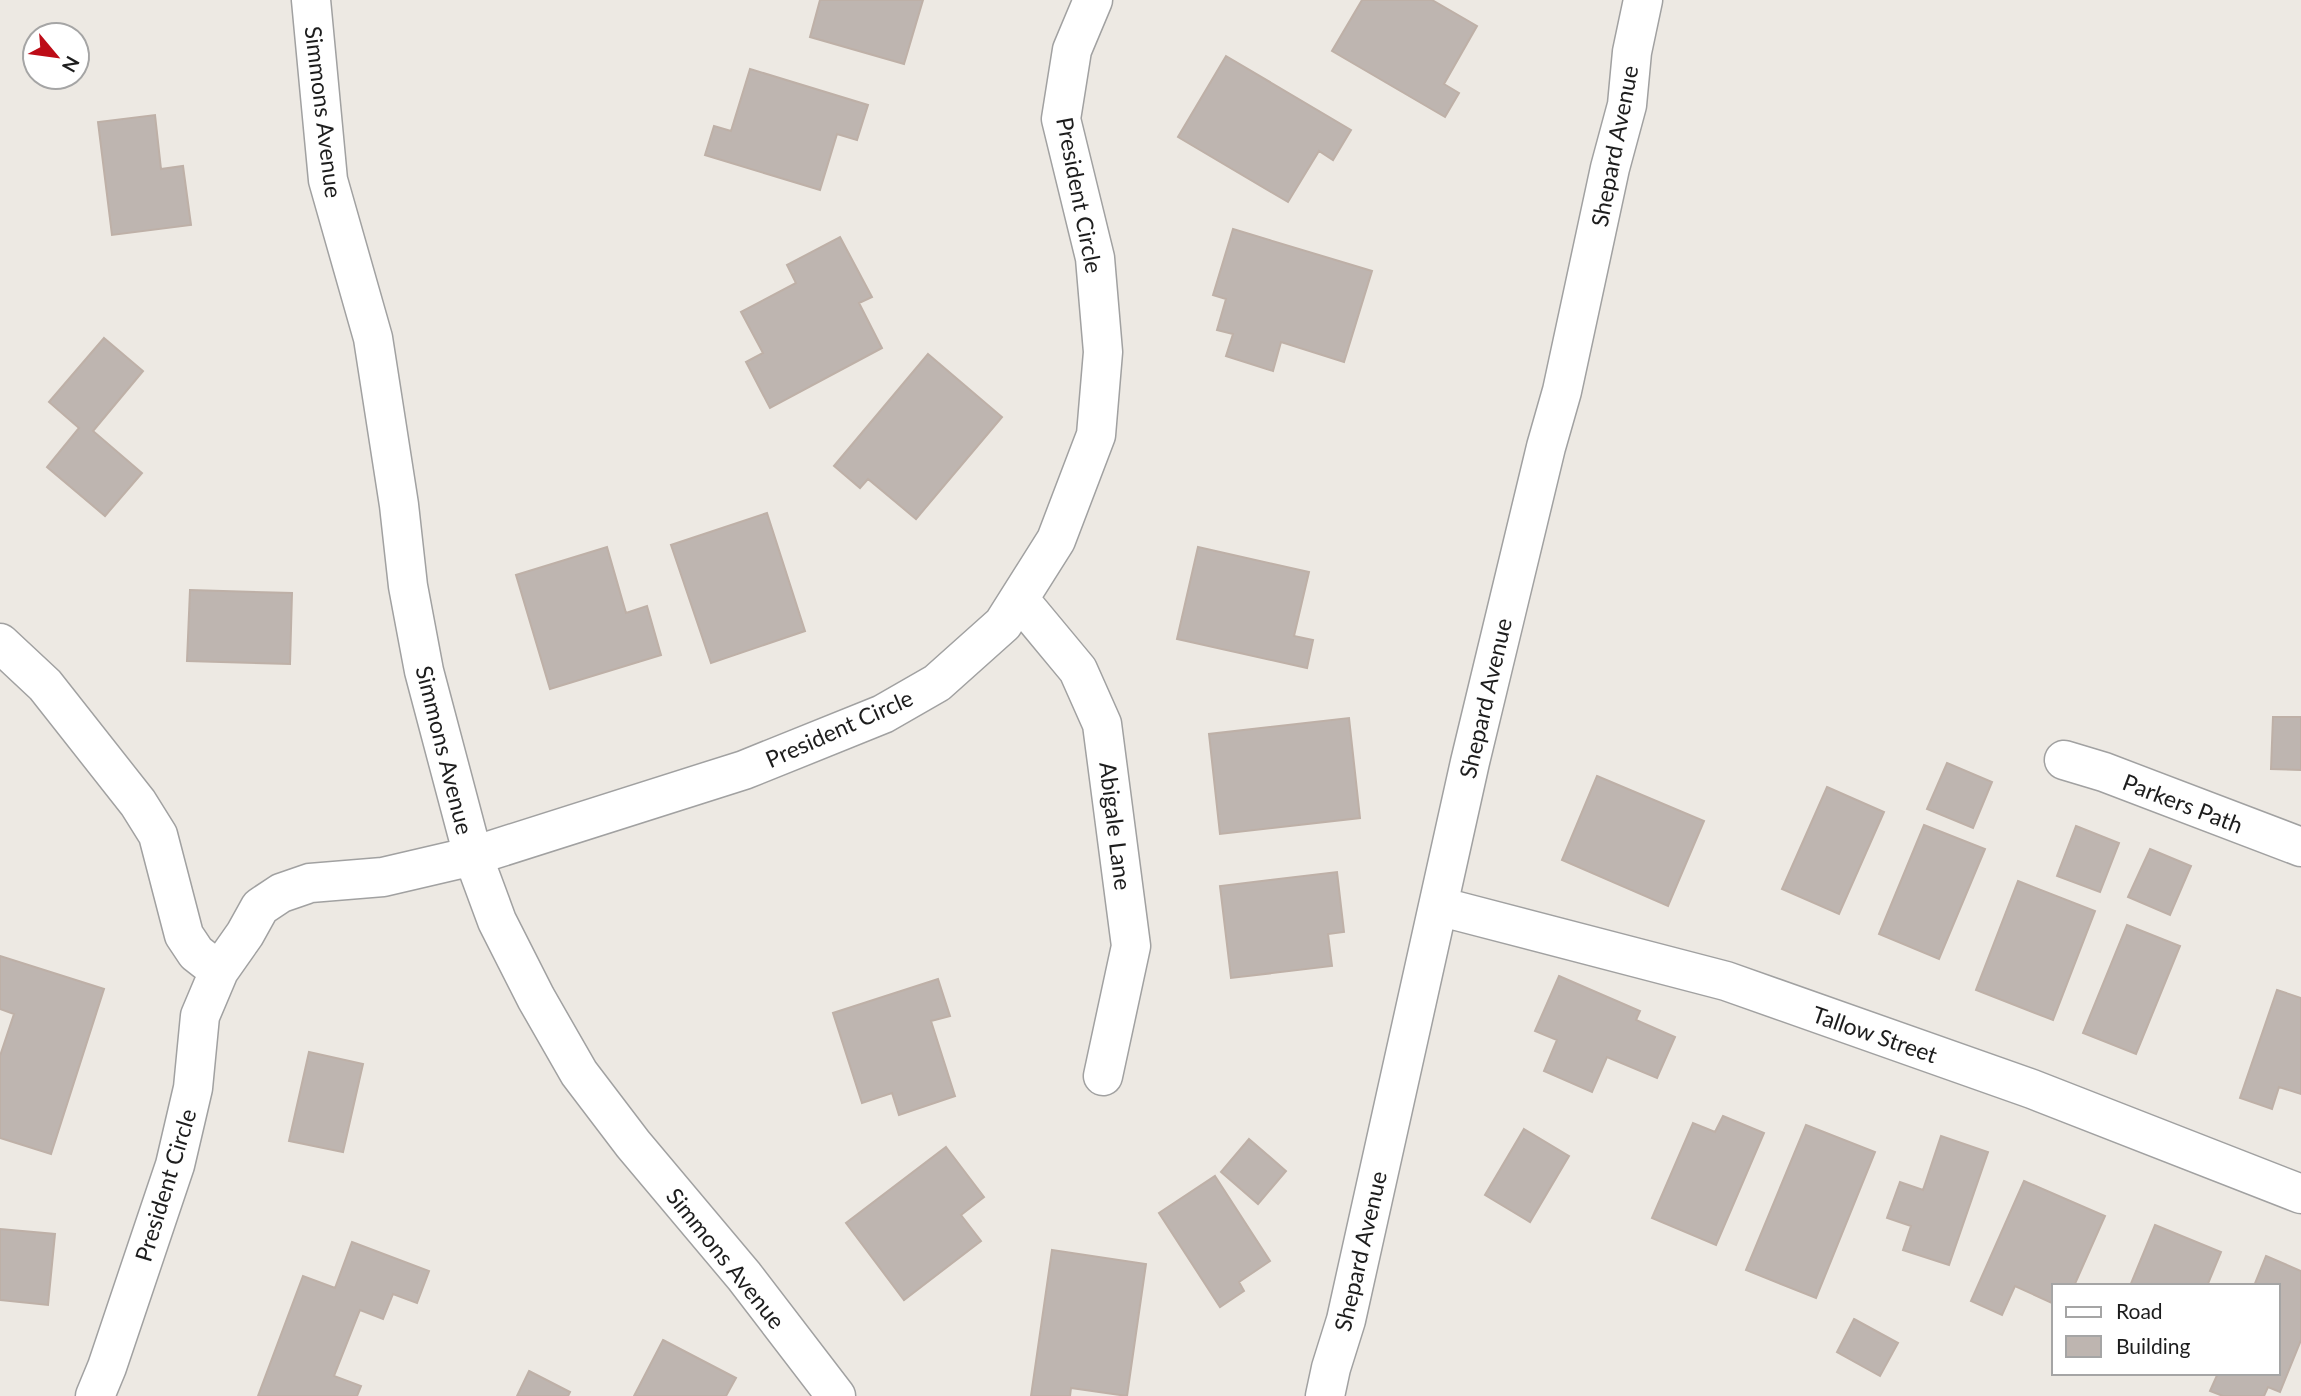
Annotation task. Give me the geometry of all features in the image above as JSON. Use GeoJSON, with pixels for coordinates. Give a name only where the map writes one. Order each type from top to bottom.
{"type":"FeatureCollection","features":[{"type":"Feature","properties":{"kind":"street","name":"Simmons Avenue"},"geometry":{"type":"LineString","coordinates":[[311,0],[328,180],[373,338],[419,647],[473,856],[497,921],[536,998],[579,1073],[633,1144],[744,1276],[835,1396]]}},
{"type":"Feature","properties":{"kind":"street","name":"President Circle"},"geometry":{"type":"LineString","coordinates":[[95,1396],[175,1165],[193,1088],[200,1016],[219,971],[260,907],[281,893],[310,883],[383,877],[473,856],[744,770],[883,714],[937,683],[1003,624],[1056,540],[1096,435],[1103,352],[1095,258],[1061,119],[1072,50],[1093,0]]}},
{"type":"Feature","properties":{"kind":"street","name":"Shepard Avenue"},"geometry":{"type":"LineString","coordinates":[[1325,1396],[1346,1320],[1505,613],[1562,391],[1610,168],[1627,105],[1632,52],[1643,0]]}},
{"type":"Feature","properties":{"kind":"street","name":"Abigale Lane"},"geometry":{"type":"LineString","coordinates":[[1019,599],[1078,670],[1102,724],[1131,946],[1103,1076]]}},
{"type":"Feature","properties":{"kind":"street"},"geometry":{"type":"LineString","coordinates":[[0,643],[45,685],[138,803],[158,835],[184,935],[196,953],[219,971]]}},
{"type":"Feature","properties":{"kind":"street","name":"Parkers Path"},"geometry":{"type":"LineString","coordinates":[[2064,760],[2104,772],[2301,847]]}},
{"type":"Feature","properties":{"kind":"street","name":"Tallow Street"},"geometry":{"type":"LineString","coordinates":[[1438,906],[1726,981],[2032,1089],[2301,1194]]}},
{"type":"Feature","properties":{"kind":"building"},"geometry":{"type":"Polygon","coordinates":[[[820,0],[923,0],[904,64],[810,37],[820,0]]]}},
{"type":"Feature","properties":{"kind":"building"},"geometry":{"type":"Polygon","coordinates":[[[1362,0],[1432,0],[1477,26],[1444,84],[1459,93],[1445,117],[1332,51],[1362,0]]]}},
{"type":"Feature","properties":{"kind":"building"},"geometry":{"type":"Polygon","coordinates":[[[1226,56],[1351,130],[1333,160],[1319,151],[1288,202],[1178,137],[1226,56]]]}},
{"type":"Feature","properties":{"kind":"building"},"geometry":{"type":"Polygon","coordinates":[[[750,69],[868,105],[857,140],[837,134],[820,190],[705,155],[714,126],[731,131],[750,69]]]}},
{"type":"Feature","properties":{"kind":"building"},"geometry":{"type":"Polygon","coordinates":[[[155,115],[161,169],[183,166],[191,225],[112,235],[98,122],[155,115]]]}},
{"type":"Feature","properties":{"kind":"building"},"geometry":{"type":"Polygon","coordinates":[[[1233,229],[1372,271],[1344,362],[1281,342],[1273,371],[1226,356],[1233,334],[1217,330],[1226,299],[1213,295],[1233,229]]]}},
{"type":"Feature","properties":{"kind":"building"},"geometry":{"type":"Polygon","coordinates":[[[840,237],[872,297],[859,303],[882,348],[770,408],[746,362],[763,353],[741,312],[796,283],[787,265],[840,237]]]}},
{"type":"Feature","properties":{"kind":"building"},"geometry":{"type":"Polygon","coordinates":[[[104,338],[143,371],[93,431],[142,473],[105,516],[47,467],[79,428],[49,402],[104,338]]]}},
{"type":"Feature","properties":{"kind":"building"},"geometry":{"type":"Polygon","coordinates":[[[928,354],[1002,417],[916,519],[868,479],[860,488],[834,466],[928,354]]]}},
{"type":"Feature","properties":{"kind":"building"},"geometry":{"type":"Polygon","coordinates":[[[767,513],[805,631],[711,663],[671,545],[767,513]]]}},
{"type":"Feature","properties":{"kind":"building"},"geometry":{"type":"Polygon","coordinates":[[[607,547],[626,613],[647,606],[661,655],[550,689],[516,575],[607,547]]]}},
{"type":"Feature","properties":{"kind":"building"},"geometry":{"type":"Polygon","coordinates":[[[1198,547],[1309,572],[1294,636],[1313,640],[1307,668],[1177,639],[1198,547]]]}},
{"type":"Feature","properties":{"kind":"building"},"geometry":{"type":"Polygon","coordinates":[[[190,590],[292,593],[290,664],[187,661],[190,590]]]}},
{"type":"Feature","properties":{"kind":"building"},"geometry":{"type":"Polygon","coordinates":[[[2273,717],[2301,717],[2301,770],[2271,769],[2273,717]]]}},
{"type":"Feature","properties":{"kind":"building"},"geometry":{"type":"Polygon","coordinates":[[[1349,718],[1360,818],[1220,834],[1209,734],[1349,718]]]}},
{"type":"Feature","properties":{"kind":"building"},"geometry":{"type":"Polygon","coordinates":[[[1947,763],[1992,782],[1973,828],[1927,809],[1947,763]]]}},
{"type":"Feature","properties":{"kind":"building"},"geometry":{"type":"Polygon","coordinates":[[[1597,776],[1704,821],[1668,906],[1562,860],[1597,776]]]}},
{"type":"Feature","properties":{"kind":"building"},"geometry":{"type":"Polygon","coordinates":[[[1827,787],[1884,812],[1839,914],[1782,889],[1827,787]]]}},
{"type":"Feature","properties":{"kind":"building"},"geometry":{"type":"Polygon","coordinates":[[[1924,825],[1985,849],[1939,959],[1879,934],[1924,825]]]}},
{"type":"Feature","properties":{"kind":"building"},"geometry":{"type":"Polygon","coordinates":[[[2076,826],[2119,843],[2100,892],[2057,876],[2076,826]]]}},
{"type":"Feature","properties":{"kind":"building"},"geometry":{"type":"Polygon","coordinates":[[[2150,849],[2191,866],[2170,915],[2128,897],[2150,849]]]}},
{"type":"Feature","properties":{"kind":"building"},"geometry":{"type":"Polygon","coordinates":[[[1337,872],[1344,932],[1328,934],[1332,966],[1231,978],[1220,886],[1337,872]]]}},
{"type":"Feature","properties":{"kind":"building"},"geometry":{"type":"Polygon","coordinates":[[[2018,881],[2095,911],[2053,1020],[1976,990],[2018,881]]]}},
{"type":"Feature","properties":{"kind":"building"},"geometry":{"type":"Polygon","coordinates":[[[2127,925],[2180,946],[2136,1054],[2083,1033],[2127,925]]]}},
{"type":"Feature","properties":{"kind":"building"},"geometry":{"type":"Polygon","coordinates":[[[0,956],[104,989],[51,1154],[0,1138],[0,1056],[14,1014],[0,1009],[0,956]]]}},
{"type":"Feature","properties":{"kind":"building"},"geometry":{"type":"Polygon","coordinates":[[[1559,976],[1640,1011],[1636,1020],[1675,1037],[1657,1078],[1607,1057],[1592,1092],[1544,1071],[1557,1040],[1535,1031],[1559,976]]]}},
{"type":"Feature","properties":{"kind":"building"},"geometry":{"type":"Polygon","coordinates":[[[938,979],[950,1016],[931,1021],[955,1096],[899,1115],[892,1093],[862,1103],[833,1013],[938,979]]]}},
{"type":"Feature","properties":{"kind":"building"},"geometry":{"type":"Polygon","coordinates":[[[2277,990],[2301,998],[2301,1094],[2279,1087],[2272,1109],[2240,1098],[2277,990]]]}},
{"type":"Feature","properties":{"kind":"building"},"geometry":{"type":"Polygon","coordinates":[[[309,1052],[363,1064],[343,1152],[289,1141],[309,1052]]]}},
{"type":"Feature","properties":{"kind":"building"},"geometry":{"type":"Polygon","coordinates":[[[1723,1116],[1764,1133],[1716,1245],[1652,1218],[1693,1123],[1715,1132],[1723,1116]]]}},
{"type":"Feature","properties":{"kind":"building"},"geometry":{"type":"Polygon","coordinates":[[[1806,1125],[1875,1152],[1816,1298],[1746,1270],[1806,1125]]]}},
{"type":"Feature","properties":{"kind":"building"},"geometry":{"type":"Polygon","coordinates":[[[1524,1129],[1569,1156],[1530,1222],[1485,1195],[1524,1129]]]}},
{"type":"Feature","properties":{"kind":"building"},"geometry":{"type":"Polygon","coordinates":[[[1941,1136],[1988,1152],[1949,1265],[1903,1250],[1911,1226],[1887,1218],[1900,1182],[1923,1190],[1941,1136]]]}},
{"type":"Feature","properties":{"kind":"building"},"geometry":{"type":"Polygon","coordinates":[[[1249,1139],[1286,1171],[1258,1204],[1221,1172],[1249,1139]]]}},
{"type":"Feature","properties":{"kind":"building"},"geometry":{"type":"Polygon","coordinates":[[[946,1147],[984,1197],[961,1215],[981,1241],[904,1300],[846,1223],[946,1147]]]}},
{"type":"Feature","properties":{"kind":"building"},"geometry":{"type":"Polygon","coordinates":[[[1215,1176],[1270,1261],[1239,1282],[1244,1291],[1220,1307],[1159,1213],[1215,1176]]]}},
{"type":"Feature","properties":{"kind":"building"},"geometry":{"type":"Polygon","coordinates":[[[2024,1181],[2105,1216],[2075,1284],[2052,1284],[2052,1303],[2015,1286],[2002,1315],[1971,1301],[2024,1181]]]}},
{"type":"Feature","properties":{"kind":"building"},"geometry":{"type":"Polygon","coordinates":[[[2155,1225],[2221,1252],[2208,1284],[2131,1284],[2155,1225]]]}},
{"type":"Feature","properties":{"kind":"building"},"geometry":{"type":"Polygon","coordinates":[[[0,1229],[55,1234],[48,1305],[0,1300],[0,1229]]]}},
{"type":"Feature","properties":{"kind":"building"},"geometry":{"type":"Polygon","coordinates":[[[352,1242],[429,1271],[417,1303],[393,1294],[383,1319],[360,1310],[334,1376],[361,1386],[357,1396],[258,1396],[303,1276],[335,1288],[352,1242]]]}},
{"type":"Feature","properties":{"kind":"building"},"geometry":{"type":"Polygon","coordinates":[[[1052,1250],[1146,1264],[1127,1396],[1071,1388],[1070,1396],[1031,1396],[1052,1250]]]}},
{"type":"Feature","properties":{"kind":"building"},"geometry":{"type":"Polygon","coordinates":[[[2266,1256],[2301,1271],[2301,1340],[2280,1392],[2268,1387],[2264,1396],[2223,1396],[2210,1391],[2217,1375],[2280,1375],[2280,1284],[2255,1284],[2266,1256]]]}},
{"type":"Feature","properties":{"kind":"building"},"geometry":{"type":"Polygon","coordinates":[[[1854,1319],[1898,1343],[1880,1376],[1837,1352],[1854,1319]]]}},
{"type":"Feature","properties":{"kind":"building"},"geometry":{"type":"Polygon","coordinates":[[[663,1340],[736,1378],[726,1396],[634,1396],[663,1340]]]}},
{"type":"Feature","properties":{"kind":"building"},"geometry":{"type":"Polygon","coordinates":[[[529,1371],[570,1392],[568,1396],[517,1396],[529,1371]]]}}]}
